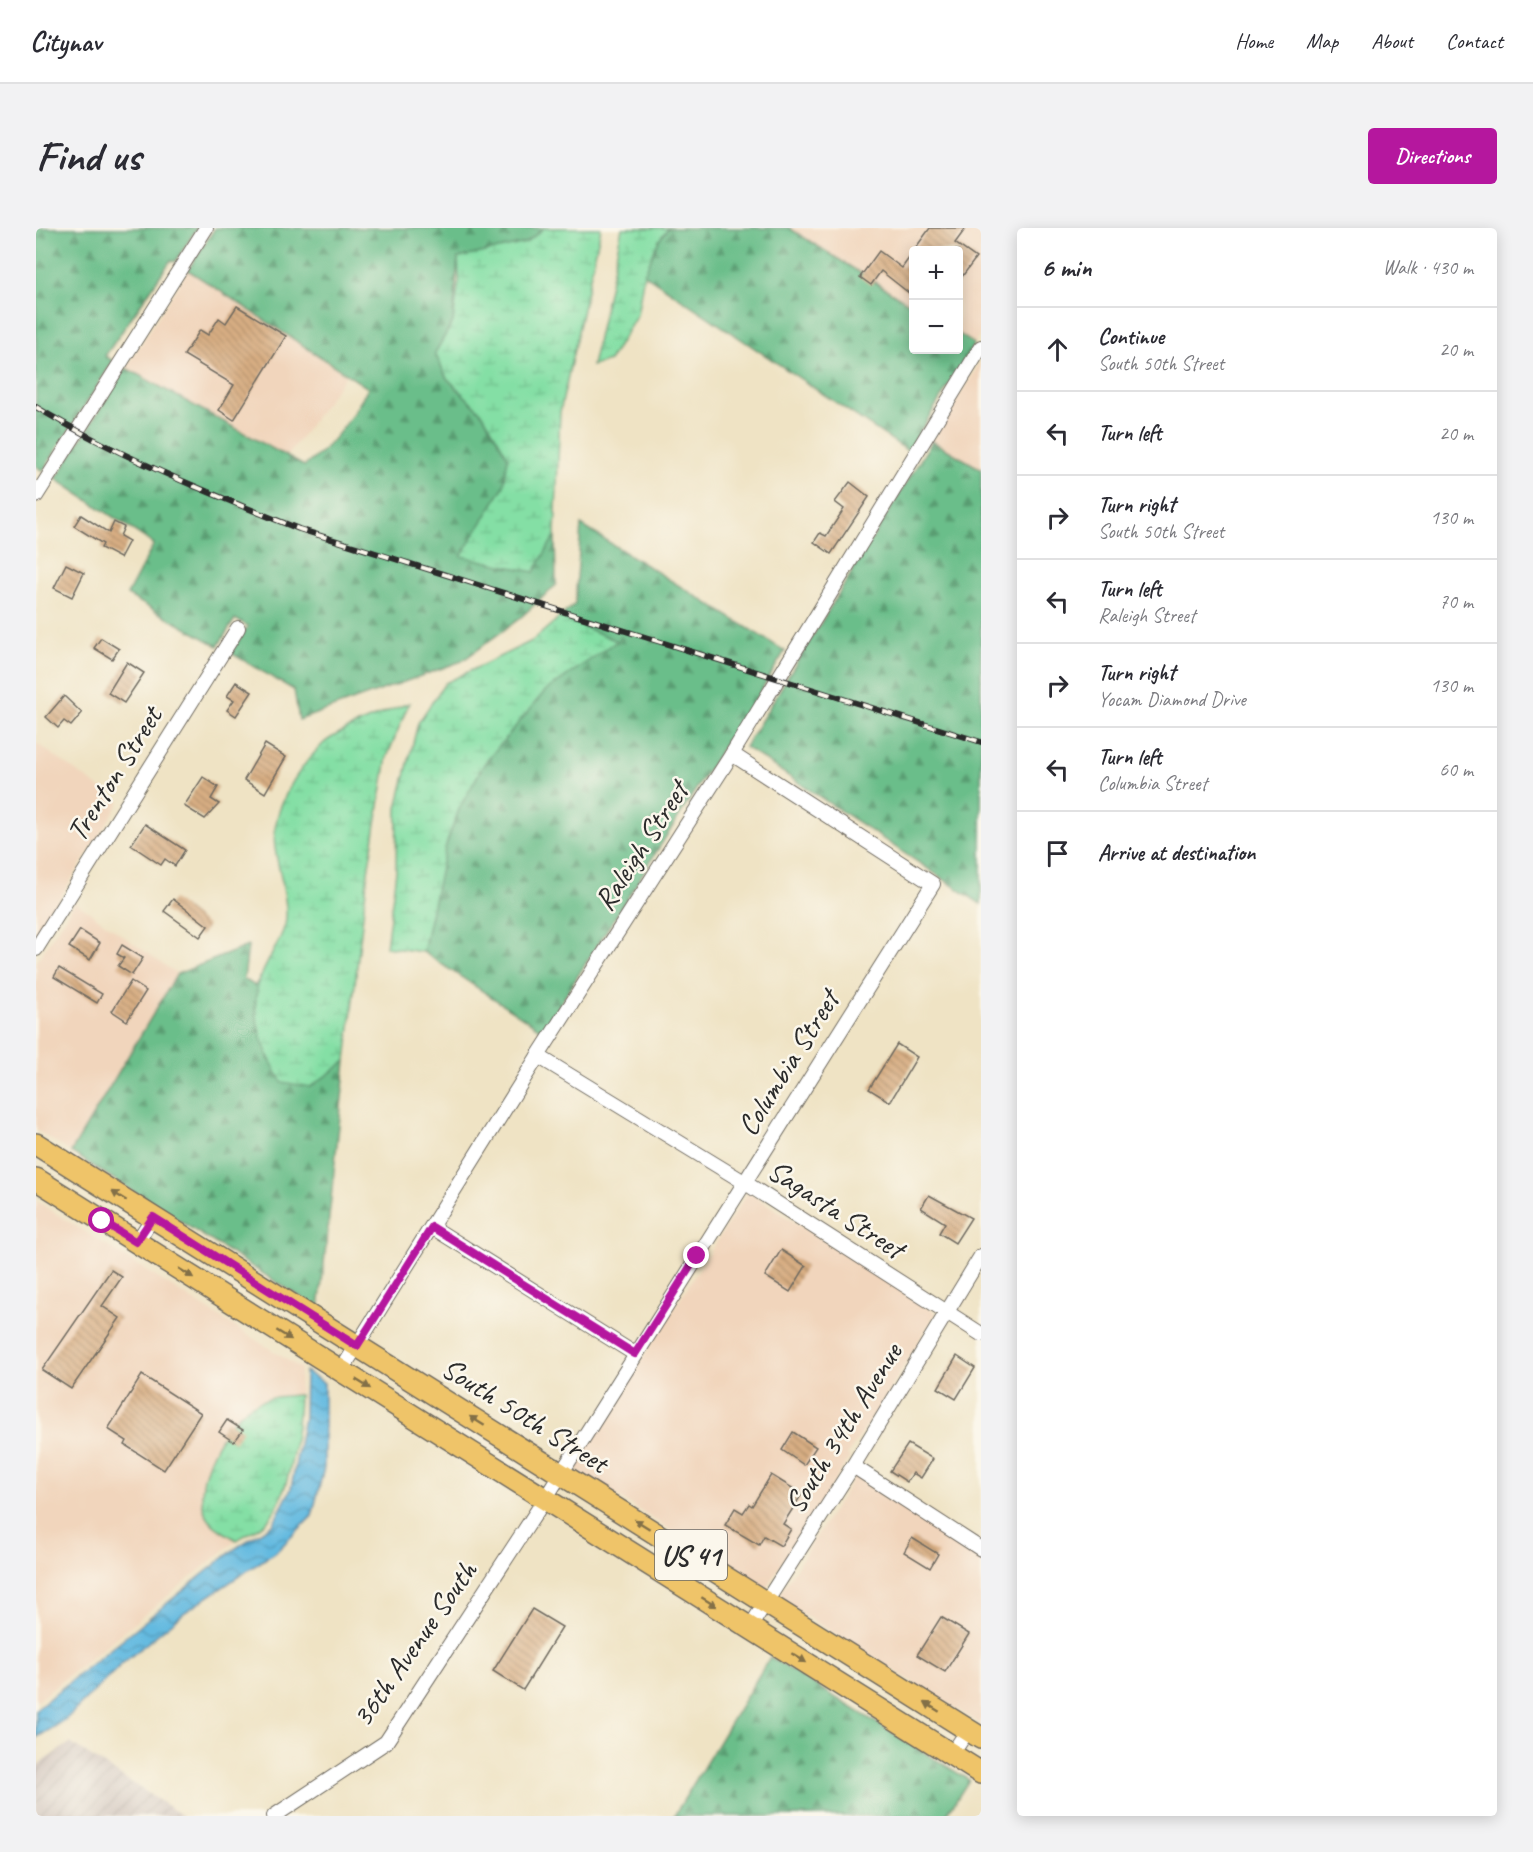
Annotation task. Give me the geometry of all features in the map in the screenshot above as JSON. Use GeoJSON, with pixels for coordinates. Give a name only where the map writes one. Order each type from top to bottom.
{"type":"FeatureCollection","features":[{"type":"Feature","properties":{"kind":"main road","name":"South 50th Street"},"geometry":{"type":"LineString","coordinates":[[36,1143],[974,1734]]}},
{"type":"Feature","properties":{"kind":"main road","name":"South 50th Street"},"geometry":{"type":"LineString","coordinates":[[36,1179],[981,1773]]}},
{"type":"Feature","properties":{"kind":"street"},"geometry":{"type":"LineString","coordinates":[[36,496],[206,228]]}},
{"type":"Feature","properties":{"kind":"street","name":"Raleigh Street"},"geometry":{"type":"LineString","coordinates":[[341,1371],[538,1056],[732,754],[981,347]]}},
{"type":"Feature","properties":{"kind":"street","name":"Trenton Street"},"geometry":{"type":"LineString","coordinates":[[36,949],[238,628]]}},
{"type":"Feature","properties":{"kind":"street","name":"Columbia Street"},"geometry":{"type":"LineString","coordinates":[[561,1473],[933,884],[732,754]]}},
{"type":"Feature","properties":{"kind":"street","name":"Sagasta Street"},"geometry":{"type":"LineString","coordinates":[[538,1056],[744,1182],[981,1334]]}},
{"type":"Feature","properties":{"kind":"street"},"geometry":{"type":"LineString","coordinates":[[136,1242],[153,1217]]}},
{"type":"Feature","properties":{"kind":"street"},"geometry":{"type":"LineString","coordinates":[[432,1227],[635,1354]]}},
{"type":"Feature","properties":{"kind":"street","name":"South 34th Avenue"},"geometry":{"type":"LineString","coordinates":[[750,1627],[853,1466],[981,1256]]}},
{"type":"Feature","properties":{"kind":"street"},"geometry":{"type":"LineString","coordinates":[[853,1466],[981,1550]]}},
{"type":"Feature","properties":{"kind":"street","name":"36th Avenue South"},"geometry":{"type":"LineString","coordinates":[[274,1816],[386,1742],[561,1473]]}},
{"type":"Feature","properties":{"kind":"street"},"geometry":{"type":"LineString","coordinates":[[952,1754],[974,1734]]}},
{"type":"Feature","properties":{"kind":"shaded area"},"geometry":{"type":"Polygon","coordinates":[[[789,228],[981,228],[981,333],[974,344],[963,337],[963,246],[909,246],[909,303],[789,228]]]}},
{"type":"Feature","properties":{"kind":"shaded area"},"geometry":{"type":"Polygon","coordinates":[[[188,270],[346,375],[286,458],[126,368],[188,270]]]}},
{"type":"Feature","properties":{"kind":"shaded area"},"geometry":{"type":"Polygon","coordinates":[[[981,361],[981,469],[932,441],[981,361]]]}},
{"type":"Feature","properties":{"kind":"shaded area"},"geometry":{"type":"Polygon","coordinates":[[[36,743],[120,802],[36,936],[36,743]]]}},
{"type":"Feature","properties":{"kind":"shaded area"},"geometry":{"type":"Polygon","coordinates":[[[75,902],[177,974],[71,1152],[36,1130],[36,963],[75,902]]]}},
{"type":"Feature","properties":{"kind":"shaded area"},"geometry":{"type":"Polygon","coordinates":[[[748,1192],[936,1313],[880,1406],[847,1455],[850,1457],[765,1590],[573,1468],[748,1192]]]}},
{"type":"Feature","properties":{"kind":"shaded area"},"geometry":{"type":"Polygon","coordinates":[[[36,1201],[300,1368],[299,1395],[272,1397],[210,1521],[237,1540],[36,1702],[36,1201]]]}},
{"type":"Feature","properties":{"kind":"shaded area"},"geometry":{"type":"Polygon","coordinates":[[[855,1476],[981,1557],[981,1724],[777,1598],[855,1476]]]}},
{"type":"Feature","properties":{"kind":"shaded area"},"geometry":{"type":"Polygon","coordinates":[[[70,1743],[183,1816],[36,1816],[36,1766],[70,1743]]]}},
{"type":"Feature","properties":{"kind":"green space"},"geometry":{"type":"Polygon","coordinates":[[[36,228],[197,228],[175,262],[171,260],[105,356],[113,361],[43,471],[36,466],[36,228]]]}},
{"type":"Feature","properties":{"kind":"green space"},"geometry":{"type":"Polygon","coordinates":[[[215,228],[544,228],[526,243],[458,258],[453,322],[435,353],[447,378],[483,414],[508,457],[504,486],[462,556],[534,572],[555,535],[556,585],[519,619],[462,661],[299,720],[294,690],[231,653],[248,626],[235,619],[218,646],[127,595],[154,544],[56,479],[126,368],[304,466],[324,450],[355,410],[368,388],[188,270],[215,228]]]}},
{"type":"Feature","properties":{"kind":"green space"},"geometry":{"type":"Polygon","coordinates":[[[544,228],[601,228],[560,412],[555,535],[534,572],[461,556],[504,486],[508,457],[483,414],[447,378],[435,353],[453,322],[459,280],[458,258],[526,243],[544,228]]]}},
{"type":"Feature","properties":{"kind":"green space"},"geometry":{"type":"Polygon","coordinates":[[[622,228],[668,228],[659,240],[644,274],[637,315],[609,361],[592,366],[622,228]]]}},
{"type":"Feature","properties":{"kind":"green space"},"geometry":{"type":"Polygon","coordinates":[[[668,228],[789,228],[909,303],[909,354],[963,354],[963,337],[974,344],[908,451],[644,274],[659,240],[668,228]]]}},
{"type":"Feature","properties":{"kind":"green space"},"geometry":{"type":"Polygon","coordinates":[[[932,441],[981,469],[981,904],[745,747],[932,441]]]}},
{"type":"Feature","properties":{"kind":"green space"},"geometry":{"type":"Polygon","coordinates":[[[581,525],[785,651],[732,738],[729,737],[543,1031],[423,952],[445,848],[459,809],[484,764],[545,691],[617,641],[560,617],[575,604],[581,525]]]}},
{"type":"Feature","properties":{"kind":"green space"},"geometry":{"type":"Polygon","coordinates":[[[560,617],[617,641],[545,691],[484,764],[459,809],[445,848],[423,952],[386,947],[396,871],[397,808],[418,723],[445,683],[532,641],[560,617]]]}},
{"type":"Feature","properties":{"kind":"green space"},"geometry":{"type":"Polygon","coordinates":[[[409,703],[387,757],[368,872],[346,1061],[310,1087],[282,1082],[269,1058],[259,1030],[256,1001],[262,974],[285,925],[285,897],[275,848],[275,834],[281,805],[295,778],[313,754],[329,739],[409,703]]]}},
{"type":"Feature","properties":{"kind":"green space"},"geometry":{"type":"Polygon","coordinates":[[[248,946],[244,979],[255,986],[260,977],[255,1009],[269,1060],[310,1087],[346,1061],[319,1309],[71,1152],[177,974],[248,946]]]}},
{"type":"Feature","properties":{"kind":"green space"},"geometry":{"type":"Polygon","coordinates":[[[299,1395],[292,1460],[282,1494],[268,1520],[237,1540],[213,1524],[204,1508],[202,1493],[204,1476],[210,1460],[228,1428],[249,1407],[267,1399],[299,1395]]]}},
{"type":"Feature","properties":{"kind":"green space"},"geometry":{"type":"Polygon","coordinates":[[[770,1657],[969,1780],[946,1816],[674,1816],[770,1657]]]}},
{"type":"Feature","properties":{"kind":"water"},"geometry":{"type":"Polygon","coordinates":[[[305,1371],[324,1383],[324,1468],[312,1516],[277,1551],[185,1612],[124,1662],[64,1721],[36,1738],[36,1709],[233,1550],[273,1524],[291,1489],[304,1417],[305,1371]]]}},
{"type":"Feature","properties":{"kind":"building"},"geometry":{"type":"Polygon","coordinates":[[[930,228],[966,228],[955,243],[959,246],[917,246],[930,228]]]}},
{"type":"Feature","properties":{"kind":"building"},"geometry":{"type":"Polygon","coordinates":[[[963,249],[976,258],[963,275],[963,249]]]}},
{"type":"Feature","properties":{"kind":"building"},"geometry":{"type":"Polygon","coordinates":[[[879,251],[902,268],[909,258],[909,293],[881,271],[871,285],[860,277],[879,251]]]}},
{"type":"Feature","properties":{"kind":"building"},"geometry":{"type":"Polygon","coordinates":[[[237,306],[286,336],[234,420],[219,410],[234,385],[184,355],[200,330],[208,335],[219,318],[226,323],[237,306]]]}},
{"type":"Feature","properties":{"kind":"building"},"geometry":{"type":"Polygon","coordinates":[[[850,482],[869,497],[831,554],[814,542],[820,533],[826,536],[844,509],[835,502],[850,482]]]}},
{"type":"Feature","properties":{"kind":"building"},"geometry":{"type":"Polygon","coordinates":[[[81,515],[109,533],[114,522],[124,527],[120,536],[129,541],[120,558],[101,548],[103,544],[74,526],[81,515]]]}},
{"type":"Feature","properties":{"kind":"building"},"geometry":{"type":"Polygon","coordinates":[[[66,564],[84,573],[72,597],[54,588],[66,564]]]}},
{"type":"Feature","properties":{"kind":"building"},"geometry":{"type":"Polygon","coordinates":[[[101,638],[119,649],[112,659],[94,648],[101,638]]]}},
{"type":"Feature","properties":{"kind":"building"},"geometry":{"type":"Polygon","coordinates":[[[127,662],[144,673],[124,703],[108,693],[127,662]]]}},
{"type":"Feature","properties":{"kind":"building"},"geometry":{"type":"Polygon","coordinates":[[[236,682],[252,692],[236,716],[227,710],[234,700],[227,696],[236,682]]]}},
{"type":"Feature","properties":{"kind":"building"},"geometry":{"type":"Polygon","coordinates":[[[64,696],[82,713],[71,726],[64,721],[58,728],[46,717],[64,696]]]}},
{"type":"Feature","properties":{"kind":"building"},"geometry":{"type":"Polygon","coordinates":[[[265,744],[286,757],[265,793],[244,780],[265,744]]]}},
{"type":"Feature","properties":{"kind":"building"},"geometry":{"type":"Polygon","coordinates":[[[203,777],[218,787],[211,799],[219,804],[205,819],[184,806],[203,777]]]}},
{"type":"Feature","properties":{"kind":"building"},"geometry":{"type":"Polygon","coordinates":[[[145,824],[185,850],[175,866],[165,859],[161,865],[131,845],[145,824]]]}},
{"type":"Feature","properties":{"kind":"building"},"geometry":{"type":"Polygon","coordinates":[[[173,899],[208,926],[200,937],[164,911],[173,899]]]}},
{"type":"Feature","properties":{"kind":"building"},"geometry":{"type":"Polygon","coordinates":[[[80,930],[100,943],[90,960],[69,947],[80,930]]]}},
{"type":"Feature","properties":{"kind":"building"},"geometry":{"type":"Polygon","coordinates":[[[122,945],[143,958],[132,975],[118,966],[124,958],[117,954],[122,945]]]}},
{"type":"Feature","properties":{"kind":"building"},"geometry":{"type":"Polygon","coordinates":[[[59,968],[102,994],[97,1003],[54,977],[59,968]]]}},
{"type":"Feature","properties":{"kind":"building"},"geometry":{"type":"Polygon","coordinates":[[[131,981],[146,991],[127,1021],[112,1011],[131,981]]]}},
{"type":"Feature","properties":{"kind":"building"},"geometry":{"type":"Polygon","coordinates":[[[897,1044],[917,1057],[890,1102],[869,1089],[897,1044]]]}},
{"type":"Feature","properties":{"kind":"building"},"geometry":{"type":"Polygon","coordinates":[[[929,1195],[971,1218],[955,1243],[939,1233],[945,1223],[921,1208],[929,1195]]]}},
{"type":"Feature","properties":{"kind":"building"},"geometry":{"type":"Polygon","coordinates":[[[781,1250],[806,1266],[790,1292],[765,1276],[781,1250]]]}},
{"type":"Feature","properties":{"kind":"building"},"geometry":{"type":"Polygon","coordinates":[[[111,1270],[122,1277],[102,1306],[120,1318],[71,1389],[42,1370],[111,1270]]]}},
{"type":"Feature","properties":{"kind":"building"},"geometry":{"type":"Polygon","coordinates":[[[957,1356],[975,1368],[956,1399],[938,1388],[957,1356]]]}},
{"type":"Feature","properties":{"kind":"building"},"geometry":{"type":"Polygon","coordinates":[[[142,1375],[201,1413],[164,1470],[125,1445],[127,1441],[108,1429],[142,1375]]]}},
{"type":"Feature","properties":{"kind":"building"},"geometry":{"type":"Polygon","coordinates":[[[227,1420],[243,1430],[234,1442],[219,1432],[227,1420]]]}},
{"type":"Feature","properties":{"kind":"building"},"geometry":{"type":"Polygon","coordinates":[[[793,1432],[816,1447],[804,1465],[782,1450],[793,1432]]]}},
{"type":"Feature","properties":{"kind":"building"},"geometry":{"type":"Polygon","coordinates":[[[908,1444],[933,1459],[921,1478],[913,1473],[907,1482],[890,1471],[908,1444]]]}},
{"type":"Feature","properties":{"kind":"building"},"geometry":{"type":"Polygon","coordinates":[[[771,1475],[802,1494],[783,1524],[791,1529],[781,1546],[764,1536],[759,1545],[725,1525],[735,1508],[743,1513],[749,1504],[752,1506],[771,1475]]]}},
{"type":"Feature","properties":{"kind":"building"},"geometry":{"type":"Polygon","coordinates":[[[912,1538],[938,1554],[930,1568],[904,1552],[912,1538]]]}},
{"type":"Feature","properties":{"kind":"building"},"geometry":{"type":"Polygon","coordinates":[[[532,1609],[562,1627],[523,1690],[493,1671],[532,1609]]]}},
{"type":"Feature","properties":{"kind":"building"},"geometry":{"type":"Polygon","coordinates":[[[941,1617],[969,1634],[945,1672],[917,1655],[941,1617]]]}},
{"type":"Feature","properties":{"kind":"railway"},"geometry":{"type":"LineString","coordinates":[[36,407],[132,458],[299,529],[981,742]]}},
{"type":"Feature","properties":{"kind":"route"},"geometry":{"type":"LineString","coordinates":[[102,1221],[136,1242],[153,1217],[357,1346],[432,1227],[635,1354],[697,1256]]}}]}
